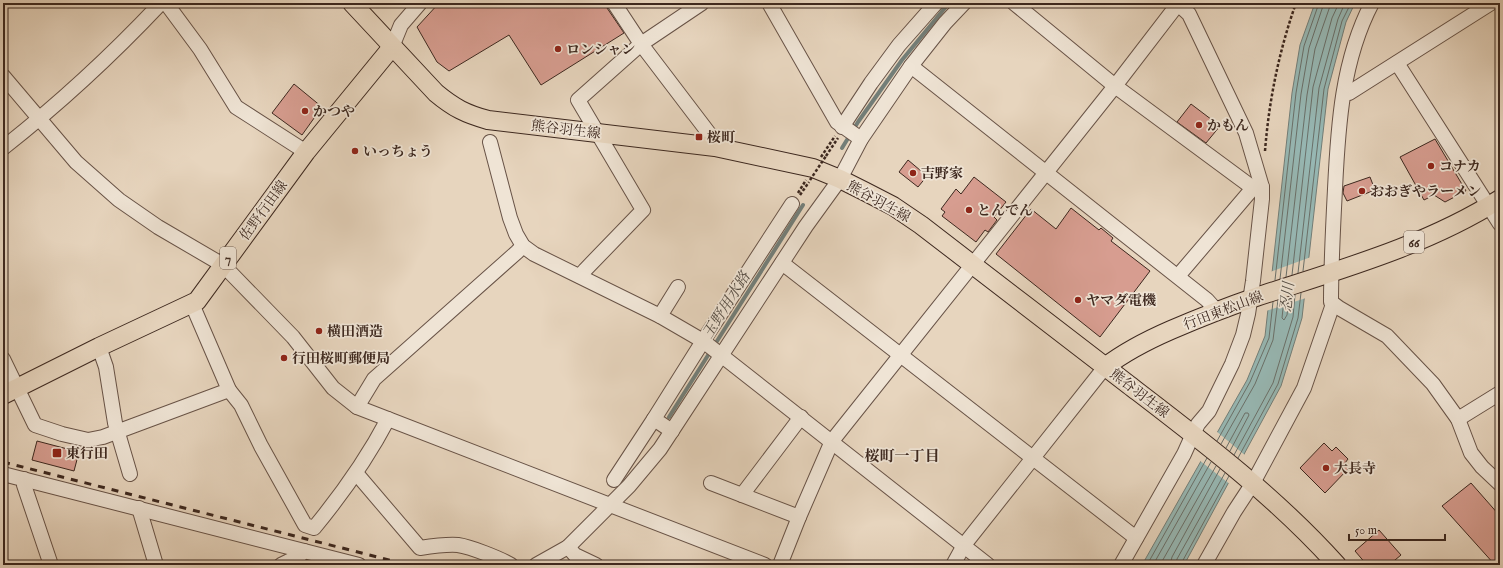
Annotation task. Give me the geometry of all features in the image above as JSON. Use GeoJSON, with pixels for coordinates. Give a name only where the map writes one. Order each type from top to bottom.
{"type":"FeatureCollection","features":[{"type":"Feature","properties":{"kind":"main road","name":"熊谷羽生線"},"geometry":{"type":"LineString","coordinates":[[352,3],[436,93],[451,106],[471,116],[488,120],[715,147],[814,168],[840,179],[892,206],[921,225],[973,264],[1196,436],[1251,481],[1294,519],[1337,565]]}},
{"type":"Feature","properties":{"kind":"main road","name":"佐野行田線"},"geometry":{"type":"LineString","coordinates":[[10,392],[98,347],[197,301],[306,152],[392,47]]}},
{"type":"Feature","properties":{"kind":"main road","name":"行田東松山線"},"geometry":{"type":"LineString","coordinates":[[1105,367],[1121,354],[1216,310],[1327,273],[1430,236],[1494,203]]}},
{"type":"Feature","properties":{"kind":"street"},"geometry":{"type":"LineString","coordinates":[[3,148],[39,120],[128,39],[161,3]]}},
{"type":"Feature","properties":{"kind":"street"},"geometry":{"type":"LineString","coordinates":[[166,3],[200,49],[236,107],[306,152]]}},
{"type":"Feature","properties":{"kind":"street"},"geometry":{"type":"LineString","coordinates":[[392,47],[401,25],[420,3]]}},
{"type":"Feature","properties":{"kind":"street"},"geometry":{"type":"LineString","coordinates":[[614,3],[641,44],[711,136],[715,147]]}},
{"type":"Feature","properties":{"kind":"street"},"geometry":{"type":"LineString","coordinates":[[580,276],[643,210],[578,100],[641,44],[702,3]]}},
{"type":"Feature","properties":{"kind":"street"},"geometry":{"type":"LineString","coordinates":[[769,3],[841,131],[860,138]]}},
{"type":"Feature","properties":{"kind":"street"},"geometry":{"type":"LineString","coordinates":[[841,131],[871,83],[899,44],[938,11],[964,3]]}},
{"type":"Feature","properties":{"kind":"street"},"geometry":{"type":"LineString","coordinates":[[1014,3],[1115,86],[1257,188]]}},
{"type":"Feature","properties":{"kind":"street"},"geometry":{"type":"LineString","coordinates":[[780,565],[832,441],[1115,86],[1177,3],[1189,14],[1246,133],[1257,188],[1262,200],[1258,241],[1252,298],[1243,335],[1225,381],[1196,436],[1184,454],[1121,565]]}},
{"type":"Feature","properties":{"kind":"street"},"geometry":{"type":"LineString","coordinates":[[1372,3],[1360,32],[1341,105],[1327,273],[1331,302],[1387,336],[1432,384],[1458,419],[1471,453],[1482,467],[1500,484]]}},
{"type":"Feature","properties":{"kind":"street"},"geometry":{"type":"LineString","coordinates":[[1344,92],[1348,93],[1398,63],[1491,3]]}},
{"type":"Feature","properties":{"kind":"street"},"geometry":{"type":"LineString","coordinates":[[1496,3],[1500,9]]}},
{"type":"Feature","properties":{"kind":"street"},"geometry":{"type":"LineString","coordinates":[[614,480],[654,419],[782,263],[840,179],[860,138],[911,66],[938,11]]}},
{"type":"Feature","properties":{"kind":"street"},"geometry":{"type":"LineString","coordinates":[[1398,63],[1494,203],[1500,224]]}},
{"type":"Feature","properties":{"kind":"street"},"geometry":{"type":"LineString","coordinates":[[911,66],[1178,276],[1208,300],[1216,310]]}},
{"type":"Feature","properties":{"kind":"street"},"geometry":{"type":"LineString","coordinates":[[3,76],[76,162],[119,200],[158,227],[223,265],[293,337],[333,388],[357,407],[765,565]]}},
{"type":"Feature","properties":{"kind":"street"},"geometry":{"type":"LineString","coordinates":[[490,142],[510,218],[522,246],[534,254],[660,316],[712,348],[802,417],[988,565]]}},
{"type":"Feature","properties":{"kind":"street"},"geometry":{"type":"LineString","coordinates":[[1178,276],[1257,188]]}},
{"type":"Feature","properties":{"kind":"street"},"geometry":{"type":"LineString","coordinates":[[536,565],[568,547],[611,505],[660,450],[672,431],[762,249],[795,202]]}},
{"type":"Feature","properties":{"kind":"street"},"geometry":{"type":"LineString","coordinates":[[357,407],[374,379],[522,246]]}},
{"type":"Feature","properties":{"kind":"street"},"geometry":{"type":"LineString","coordinates":[[782,263],[1034,457],[1136,538]]}},
{"type":"Feature","properties":{"kind":"street"},"geometry":{"type":"LineString","coordinates":[[660,316],[678,287]]}},
{"type":"Feature","properties":{"kind":"street"},"geometry":{"type":"LineString","coordinates":[[192,304],[229,390],[240,405],[305,525],[314,528],[333,505],[374,446],[388,420]]}},
{"type":"Feature","properties":{"kind":"street"},"geometry":{"type":"LineString","coordinates":[[1204,565],[1304,388],[1333,304]]}},
{"type":"Feature","properties":{"kind":"street"},"geometry":{"type":"LineString","coordinates":[[98,347],[106,367],[118,432],[130,474]]}},
{"type":"Feature","properties":{"kind":"street"},"geometry":{"type":"LineString","coordinates":[[3,359],[10,392],[35,425],[62,434],[88,440],[118,432],[229,390]]}},
{"type":"Feature","properties":{"kind":"street"},"geometry":{"type":"LineString","coordinates":[[953,565],[964,545],[1105,367]]}},
{"type":"Feature","properties":{"kind":"street"},"geometry":{"type":"LineString","coordinates":[[1458,419],[1500,393]]}},
{"type":"Feature","properties":{"kind":"street"},"geometry":{"type":"LineString","coordinates":[[742,495],[802,417]]}},
{"type":"Feature","properties":{"kind":"street"},"geometry":{"type":"LineString","coordinates":[[654,419],[672,431]]}},
{"type":"Feature","properties":{"kind":"street"},"geometry":{"type":"LineString","coordinates":[[356,473],[420,548],[459,545],[511,565]]}},
{"type":"Feature","properties":{"kind":"street"},"geometry":{"type":"LineString","coordinates":[[3,474],[359,565]]}},
{"type":"Feature","properties":{"kind":"street"},"geometry":{"type":"LineString","coordinates":[[24,479],[24,485],[51,565]]}},
{"type":"Feature","properties":{"kind":"street"},"geometry":{"type":"LineString","coordinates":[[711,483],[799,517]]}},
{"type":"Feature","properties":{"kind":"street"},"geometry":{"type":"LineString","coordinates":[[139,508],[156,565]]}},
{"type":"Feature","properties":{"kind":"street"},"geometry":{"type":"LineString","coordinates":[[568,547],[575,555],[596,565]]}},
{"type":"Feature","properties":{"kind":"street"},"geometry":{"type":"LineString","coordinates":[[282,565],[299,556],[304,551]]}},
{"type":"Feature","properties":{"kind":"path"},"geometry":{"type":"LineString","coordinates":[[1265,156],[1266,135],[1278,61],[1296,3]]}},
{"type":"Feature","properties":{"kind":"path"},"geometry":{"type":"LineString","coordinates":[[821,158],[835,135],[841,131]]}},
{"type":"Feature","properties":{"kind":"path"},"geometry":{"type":"LineString","coordinates":[[795,202],[841,131]]}},
{"type":"Feature","properties":{"kind":"path"},"geometry":{"type":"LineString","coordinates":[[795,202],[807,178]]}},
{"type":"Feature","properties":{"kind":"water","name":"忍川"},"geometry":{"type":"Polygon","coordinates":[[[1315,3],[1355,3],[1346,22],[1328,89],[1302,318],[1281,386],[1184,565],[1142,565],[1247,380],[1265,336],[1292,93],[1300,45],[1315,3]]]}},
{"type":"Feature","properties":{"kind":"pier"},"geometry":{"type":"Polygon","coordinates":[[[1311,257],[1306,298],[1266,311],[1270,272],[1311,257]]]}},
{"type":"Feature","properties":{"kind":"pier"},"geometry":{"type":"Polygon","coordinates":[[[1216,431],[1246,456],[1231,485],[1199,460],[1216,431]]]}},
{"type":"Feature","properties":{"kind":"building","name":"ロンシャン"},"geometry":{"type":"Polygon","coordinates":[[[439,3],[606,3],[607,8],[624,33],[541,85],[509,35],[449,71],[437,62],[417,27],[439,3]]]}},
{"type":"Feature","properties":{"kind":"building"},"geometry":{"type":"Polygon","coordinates":[[[294,84],[322,107],[302,135],[272,113],[294,84]]]}},
{"type":"Feature","properties":{"kind":"building","name":"かもん"},"geometry":{"type":"Polygon","coordinates":[[[1191,104],[1220,126],[1206,143],[1177,122],[1191,104]]]}},
{"type":"Feature","properties":{"kind":"building"},"geometry":{"type":"Polygon","coordinates":[[[1435,139],[1466,191],[1445,202],[1434,195],[1424,200],[1400,157],[1435,139]]]}},
{"type":"Feature","properties":{"kind":"building"},"geometry":{"type":"Polygon","coordinates":[[[908,160],[927,176],[918,187],[899,172],[908,160]]]}},
{"type":"Feature","properties":{"kind":"building"},"geometry":{"type":"Polygon","coordinates":[[[974,177],[1006,202],[994,217],[997,220],[988,232],[985,230],[976,242],[942,216],[945,212],[941,209],[956,189],[961,194],[974,177]]]}},
{"type":"Feature","properties":{"kind":"building"},"geometry":{"type":"Polygon","coordinates":[[[1370,177],[1375,190],[1347,201],[1343,193],[1344,186],[1370,177]]]}},
{"type":"Feature","properties":{"kind":"building"},"geometry":{"type":"Polygon","coordinates":[[[1071,208],[1099,230],[1101,228],[1113,238],[1111,241],[1150,271],[1100,337],[996,254],[1031,209],[1056,229],[1071,208]]]}},
{"type":"Feature","properties":{"kind":"building"},"geometry":{"type":"Polygon","coordinates":[[[37,441],[79,452],[74,471],[32,460],[37,441]]]}},
{"type":"Feature","properties":{"kind":"building"},"geometry":{"type":"Polygon","coordinates":[[[1324,443],[1332,451],[1336,447],[1348,459],[1345,463],[1349,468],[1325,493],[1300,468],[1324,443]]]}},
{"type":"Feature","properties":{"kind":"building"},"geometry":{"type":"Polygon","coordinates":[[[1471,483],[1500,516],[1500,565],[1495,565],[1442,506],[1471,483]]]}},
{"type":"Feature","properties":{"kind":"building"},"geometry":{"type":"Polygon","coordinates":[[[1379,530],[1401,555],[1389,565],[1367,565],[1355,551],[1379,530]]]}},
{"type":"Feature","properties":{"kind":"waterway","name":"玉野用水路"},"geometry":{"type":"LineString","coordinates":[[842,148],[858,122],[902,60],[949,3]]}},
{"type":"Feature","properties":{"kind":"waterway","name":"玉野用水路"},"geometry":{"type":"LineString","coordinates":[[669,417],[803,205]]}},
{"type":"Feature","properties":{"kind":"railway"},"geometry":{"type":"LineString","coordinates":[[3,462],[409,565]]}},
{"type":"Feature","properties":{"kind":"place","name":"ロンシャン"},"geometry":{"type":"Point","coordinates":[558,49]}},
{"type":"Feature","properties":{"kind":"place","name":"かつや"},"geometry":{"type":"Point","coordinates":[305,111]}},
{"type":"Feature","properties":{"kind":"place","name":"かもん"},"geometry":{"type":"Point","coordinates":[1199,125]}},
{"type":"Feature","properties":{"kind":"place","name":"桜町"},"geometry":{"type":"Point","coordinates":[699,137]}},
{"type":"Feature","properties":{"kind":"place","name":"いっちょう"},"geometry":{"type":"Point","coordinates":[355,151]}},
{"type":"Feature","properties":{"kind":"place","name":"コナカ"},"geometry":{"type":"Point","coordinates":[1431,166]}},
{"type":"Feature","properties":{"kind":"place","name":"吉野家"},"geometry":{"type":"Point","coordinates":[913,173]}},
{"type":"Feature","properties":{"kind":"place","name":"おおぎやラーメン"},"geometry":{"type":"Point","coordinates":[1362,191]}},
{"type":"Feature","properties":{"kind":"place","name":"とんでん"},"geometry":{"type":"Point","coordinates":[969,210]}},
{"type":"Feature","properties":{"kind":"place","name":"ヤマダ電機"},"geometry":{"type":"Point","coordinates":[1078,300]}},
{"type":"Feature","properties":{"kind":"place","name":"横田酒造"},"geometry":{"type":"Point","coordinates":[319,331]}},
{"type":"Feature","properties":{"kind":"place","name":"行田桜町郵便局"},"geometry":{"type":"Point","coordinates":[284,358]}},
{"type":"Feature","properties":{"kind":"place","name":"東行田"},"geometry":{"type":"Point","coordinates":[57,453]}},
{"type":"Feature","properties":{"kind":"place","name":"大長寺"},"geometry":{"type":"Point","coordinates":[1326,468]}},
{"type":"Feature","properties":{"kind":"district","name":"桜町一丁目"},"geometry":{"type":"Point","coordinates":[902,456]}}]}
